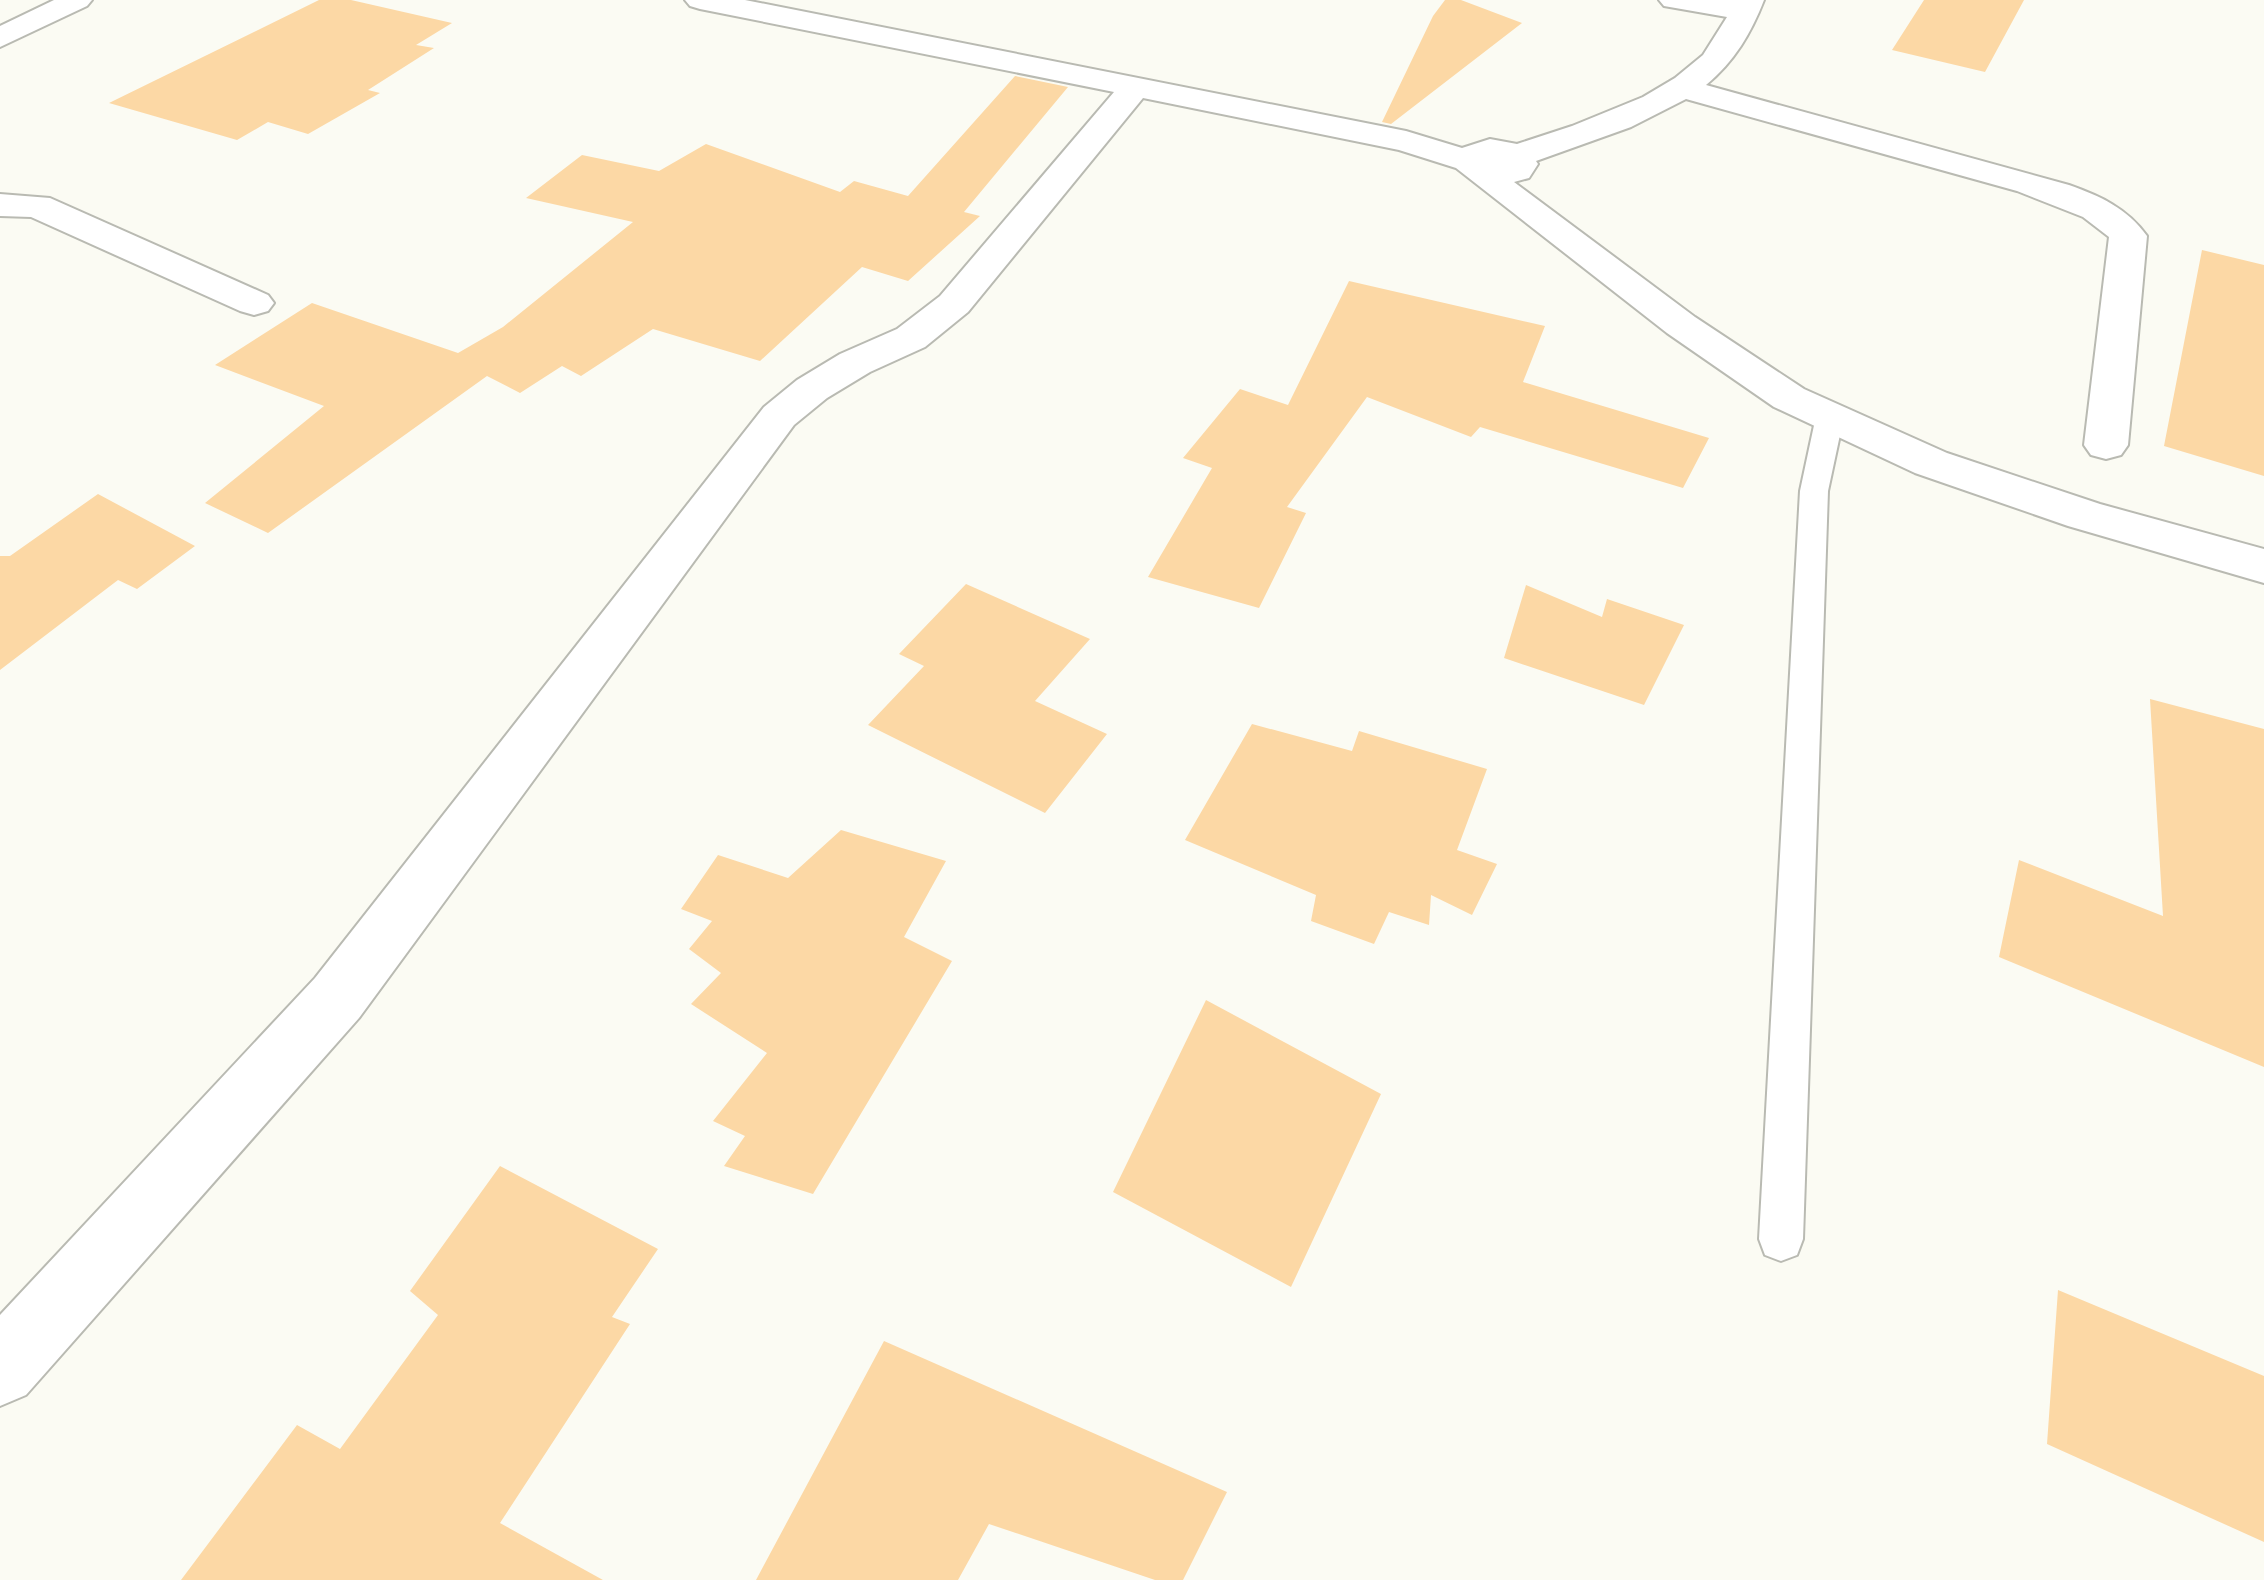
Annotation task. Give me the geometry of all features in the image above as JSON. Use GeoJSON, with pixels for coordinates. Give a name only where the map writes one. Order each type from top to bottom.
{"type":"FeatureCollection","features":[{"type":"Feature","properties":{"kind":"street"},"geometry":{"type":"LineString","coordinates":[[0,38],[77,0]]}},
{"type":"Feature","properties":{"kind":"street"},"geometry":{"type":"LineString","coordinates":[[700,0],[1406,141],[1473,160],[1681,326],[1789,398],[1931,463],[2084,515],[2264,566]]}},
{"type":"Feature","properties":{"kind":"street"},"geometry":{"type":"LineString","coordinates":[[1517,164],[1684,89],[1740,28],[1748,6],[1674,0]]}},
{"type":"Feature","properties":{"kind":"street"},"geometry":{"type":"LineString","coordinates":[[0,1369],[337,998],[779,416],[812,388],[911,338],[954,304],[1134,89]]}},
{"type":"Feature","properties":{"kind":"street"},"geometry":{"type":"LineString","coordinates":[[1684,89],[2010,178],[2070,198],[2117,221],[2128,236],[2106,446]]}},
{"type":"Feature","properties":{"kind":"street"},"geometry":{"type":"LineString","coordinates":[[1473,160],[1504,150],[1517,164],[1549,224]]}},
{"type":"Feature","properties":{"kind":"street"},"geometry":{"type":"LineString","coordinates":[[0,205],[37,206],[254,302]]}},
{"type":"Feature","properties":{"kind":"lane"},"geometry":{"type":"LineString","coordinates":[[1781,1240],[1814,491],[1830,416]]}},
{"type":"Feature","properties":{"kind":"building"},"geometry":{"type":"Polygon","coordinates":[[[319,0],[351,0],[452,23],[416,45],[434,48],[368,90],[380,93],[308,134],[268,122],[237,140],[109,103],[319,0]]]}},
{"type":"Feature","properties":{"kind":"building"},"geometry":{"type":"Polygon","coordinates":[[[1445,0],[1461,0],[1522,23],[1391,124],[1382,122],[1433,16],[1445,0]]]}},
{"type":"Feature","properties":{"kind":"building"},"geometry":{"type":"Polygon","coordinates":[[[1924,0],[2024,0],[1985,72],[1892,50],[1924,0]]]}},
{"type":"Feature","properties":{"kind":"building"},"geometry":{"type":"Polygon","coordinates":[[[1015,76],[1068,87],[964,212],[980,216],[908,281],[862,267],[760,361],[653,329],[581,376],[562,366],[520,393],[487,376],[268,533],[205,503],[324,406],[215,365],[312,303],[458,353],[503,327],[633,222],[526,198],[582,155],[659,171],[706,144],[840,192],[854,181],[908,196],[1015,76]]]}},
{"type":"Feature","properties":{"kind":"building"},"geometry":{"type":"Polygon","coordinates":[[[2202,250],[2264,265],[2264,476],[2164,446],[2202,250]]]}},
{"type":"Feature","properties":{"kind":"building"},"geometry":{"type":"Polygon","coordinates":[[[1349,281],[1545,326],[1523,382],[1709,438],[1683,488],[1480,427],[1471,437],[1367,397],[1287,507],[1306,513],[1259,608],[1148,577],[1212,468],[1183,458],[1240,389],[1288,405],[1349,281]]]}},
{"type":"Feature","properties":{"kind":"building"},"geometry":{"type":"Polygon","coordinates":[[[98,494],[195,546],[137,589],[118,580],[0,670],[0,556],[10,556],[98,494]]]}},
{"type":"Feature","properties":{"kind":"building"},"geometry":{"type":"Polygon","coordinates":[[[966,584],[1090,639],[1035,701],[1107,734],[1045,813],[868,725],[924,666],[899,654],[966,584]]]}},
{"type":"Feature","properties":{"kind":"building"},"geometry":{"type":"Polygon","coordinates":[[[1526,585],[1602,617],[1607,599],[1684,625],[1644,705],[1504,658],[1526,585]]]}},
{"type":"Feature","properties":{"kind":"building"},"geometry":{"type":"Polygon","coordinates":[[[2150,699],[2264,729],[2264,1067],[1999,957],[2019,860],[2163,916],[2150,699]]]}},
{"type":"Feature","properties":{"kind":"building"},"geometry":{"type":"Polygon","coordinates":[[[1252,724],[1352,751],[1359,731],[1487,769],[1457,850],[1497,864],[1472,915],[1431,895],[1429,925],[1389,912],[1374,944],[1311,921],[1316,895],[1185,840],[1252,724]]]}},
{"type":"Feature","properties":{"kind":"building"},"geometry":{"type":"Polygon","coordinates":[[[841,830],[946,861],[904,937],[952,961],[813,1194],[724,1166],[745,1136],[713,1121],[767,1053],[691,1004],[721,973],[689,949],[712,921],[681,909],[718,855],[788,878],[841,830]]]}},
{"type":"Feature","properties":{"kind":"building"},"geometry":{"type":"Polygon","coordinates":[[[1206,1000],[1381,1094],[1291,1287],[1113,1192],[1206,1000]]]}},
{"type":"Feature","properties":{"kind":"building"},"geometry":{"type":"Polygon","coordinates":[[[500,1166],[658,1249],[612,1317],[630,1324],[500,1523],[603,1580],[181,1580],[297,1425],[340,1449],[438,1315],[410,1291],[500,1166]]]}},
{"type":"Feature","properties":{"kind":"building"},"geometry":{"type":"Polygon","coordinates":[[[2058,1290],[2264,1376],[2264,1542],[2047,1444],[2058,1290]]]}},
{"type":"Feature","properties":{"kind":"building"},"geometry":{"type":"Polygon","coordinates":[[[884,1341],[1227,1492],[1183,1580],[1155,1580],[989,1524],[958,1580],[756,1580],[884,1341]]]}}]}
